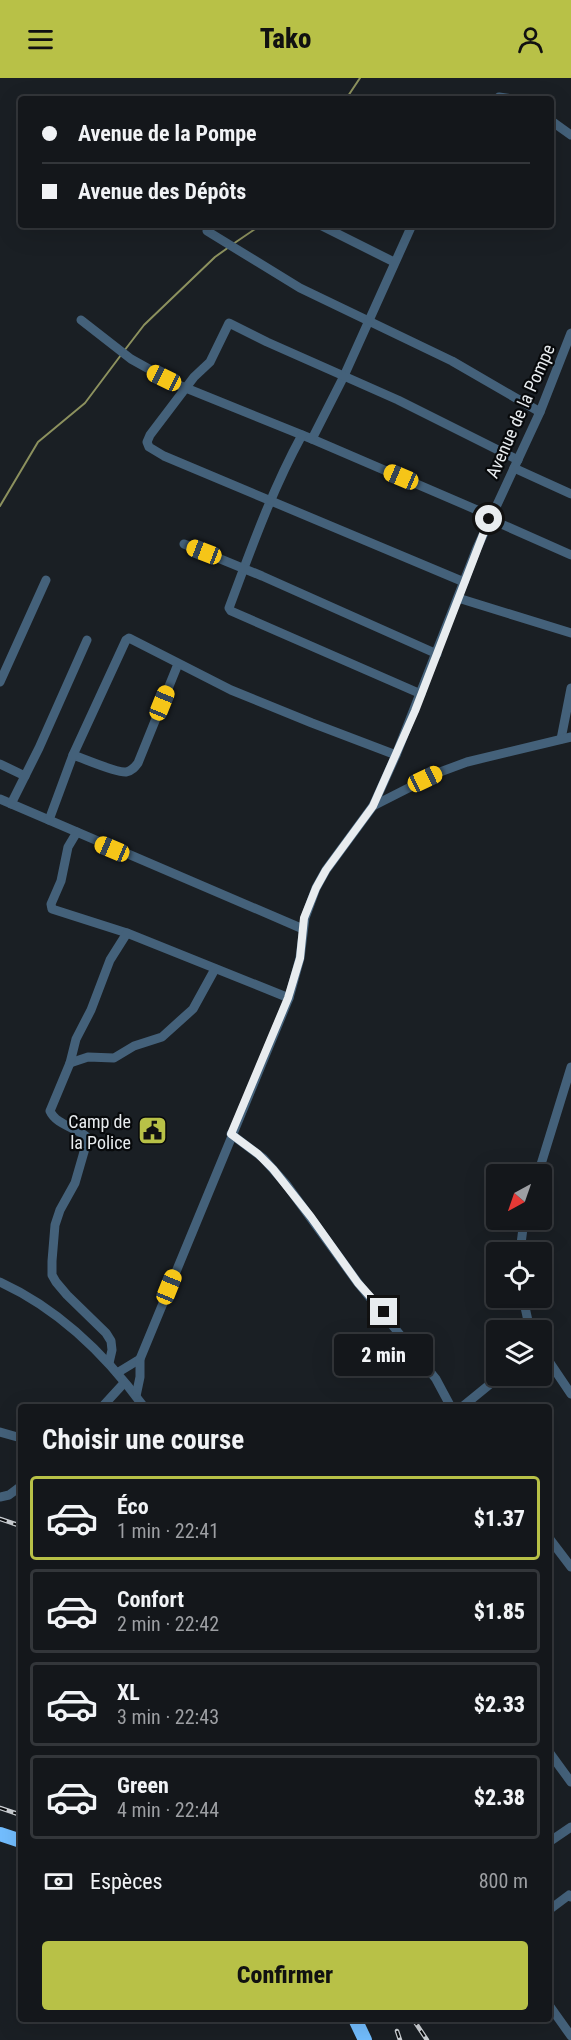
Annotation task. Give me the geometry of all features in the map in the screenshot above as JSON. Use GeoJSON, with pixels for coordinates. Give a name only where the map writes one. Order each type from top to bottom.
{"type":"FeatureCollection","features":[{"type":"Feature","properties":{"kind":"highway"},"geometry":{"type":"LineString","coordinates":[[0,1834],[18,1840]]}},
{"type":"Feature","properties":{"kind":"highway"},"geometry":{"type":"LineString","coordinates":[[356,2022],[365,2040]]}},
{"type":"Feature","properties":{"kind":"street"},"geometry":{"type":"LineString","coordinates":[[554,123],[571,135]]}},
{"type":"Feature","properties":{"kind":"street"},"geometry":{"type":"LineString","coordinates":[[326,228],[394,262]]}},
{"type":"Feature","properties":{"kind":"street"},"geometry":{"type":"LineString","coordinates":[[312,439],[344,376],[411,228]]}},
{"type":"Feature","properties":{"kind":"street"},"geometry":{"type":"LineString","coordinates":[[207,231],[300,288],[452,361],[540,412]]}},
{"type":"Feature","properties":{"kind":"street"},"geometry":{"type":"LineString","coordinates":[[81,320],[131,359],[152,372],[312,439],[571,555]]}},
{"type":"Feature","properties":{"kind":"street"},"geometry":{"type":"LineString","coordinates":[[464,582],[174,460],[149,447],[147,442],[150,435],[194,377],[210,362],[229,323],[344,376],[571,494]]}},
{"type":"Feature","properties":{"kind":"street","name":"Avenue de la Pompe"},"geometry":{"type":"LineString","coordinates":[[136,1396],[140,1377],[140,1359],[288,998],[300,958],[304,918],[316,888],[326,870],[373,806],[421,694],[490,517],[540,412],[571,333]]}},
{"type":"Feature","properties":{"kind":"street"},"geometry":{"type":"LineString","coordinates":[[302,435],[270,501],[230,608],[234,613],[421,694]]}},
{"type":"Feature","properties":{"kind":"street"},"geometry":{"type":"LineString","coordinates":[[184,544],[244,568],[437,654]]}},
{"type":"Feature","properties":{"kind":"street"},"geometry":{"type":"LineString","coordinates":[[0,682],[46,580]]}},
{"type":"Feature","properties":{"kind":"street"},"geometry":{"type":"LineString","coordinates":[[458,598],[571,633]]}},
{"type":"Feature","properties":{"kind":"street"},"geometry":{"type":"LineString","coordinates":[[49,820],[73,755],[127,639],[264,704],[396,755]]}},
{"type":"Feature","properties":{"kind":"street"},"geometry":{"type":"LineString","coordinates":[[11,804],[87,640]]}},
{"type":"Feature","properties":{"kind":"street"},"geometry":{"type":"LineString","coordinates":[[73,755],[116,770],[126,772],[133,769],[138,763],[177,664]]}},
{"type":"Feature","properties":{"kind":"street"},"geometry":{"type":"LineString","coordinates":[[373,806],[440,772],[467,762],[566,738],[571,687]]}},
{"type":"Feature","properties":{"kind":"street"},"geometry":{"type":"LineString","coordinates":[[0,764],[25,776]]}},
{"type":"Feature","properties":{"kind":"street"},"geometry":{"type":"LineString","coordinates":[[0,799],[303,929]]}},
{"type":"Feature","properties":{"kind":"street"},"geometry":{"type":"LineString","coordinates":[[77,832],[68,847],[61,881],[51,904],[52,909],[127,933],[288,998]]}},
{"type":"Feature","properties":{"kind":"street"},"geometry":{"type":"LineString","coordinates":[[109,1363],[112,1350],[111,1341],[106,1333],[67,1295],[52,1275],[56,1225],[64,1202],[75,1183],[88,1141],[87,1136],[55,1118],[50,1111],[70,1063],[76,1039],[91,1010],[110,960],[127,933]]}},
{"type":"Feature","properties":{"kind":"street"},"geometry":{"type":"LineString","coordinates":[[70,1063],[88,1057],[114,1058],[134,1046],[162,1037],[193,1009],[215,969]]}},
{"type":"Feature","properties":{"kind":"street"},"geometry":{"type":"LineString","coordinates":[[541,1164],[571,1067]]}},
{"type":"Feature","properties":{"kind":"street"},"geometry":{"type":"LineString","coordinates":[[231,1134],[263,1158],[286,1184],[358,1283],[436,1379],[449,1404]]}},
{"type":"Feature","properties":{"kind":"street"},"geometry":{"type":"LineString","coordinates":[[0,1282],[58,1316],[109,1363],[142,1404]]}},
{"type":"Feature","properties":{"kind":"street"},"geometry":{"type":"LineString","coordinates":[[117,1373],[140,1359]]}},
{"type":"Feature","properties":{"kind":"street"},"geometry":{"type":"LineString","coordinates":[[552,1367],[571,1394]]}},
{"type":"Feature","properties":{"kind":"street"},"geometry":{"type":"LineString","coordinates":[[105,1404],[124,1383]]}},
{"type":"Feature","properties":{"kind":"street"},"geometry":{"type":"LineString","coordinates":[[466,1404],[488,1386]]}},
{"type":"Feature","properties":{"kind":"street"},"geometry":{"type":"LineString","coordinates":[[0,1432],[18,1437]]}},
{"type":"Feature","properties":{"kind":"street"},"geometry":{"type":"LineString","coordinates":[[0,1497],[9,1496],[18,1488]]}},
{"type":"Feature","properties":{"kind":"street"},"geometry":{"type":"LineString","coordinates":[[552,1542],[571,1567]]}},
{"type":"Feature","properties":{"kind":"street"},"geometry":{"type":"LineString","coordinates":[[552,1756],[571,1782]]}},
{"type":"Feature","properties":{"kind":"street"},"geometry":{"type":"LineString","coordinates":[[552,1840],[571,1827]]}},
{"type":"Feature","properties":{"kind":"street"},"geometry":{"type":"LineString","coordinates":[[552,1907],[569,1895],[571,1897]]}},
{"type":"Feature","properties":{"kind":"street"},"geometry":{"type":"LineString","coordinates":[[552,2009],[571,2036]]}},
{"type":"Feature","properties":{"kind":"waterway"},"geometry":{"type":"LineString","coordinates":[[348,96],[360,78]]}},
{"type":"Feature","properties":{"kind":"waterway"},"geometry":{"type":"LineString","coordinates":[[233,244],[257,228]]}},
{"type":"Feature","properties":{"kind":"waterway"},"geometry":{"type":"LineString","coordinates":[[124,351],[144,325],[215,257],[229,247]]}},
{"type":"Feature","properties":{"kind":"waterway"},"geometry":{"type":"LineString","coordinates":[[0,506],[38,442],[85,403],[121,355]]}},
{"type":"Feature","properties":{"kind":"railway"},"geometry":{"type":"LineString","coordinates":[[0,1519],[18,1525]]}},
{"type":"Feature","properties":{"kind":"railway"},"geometry":{"type":"LineString","coordinates":[[0,1808],[18,1814]]}},
{"type":"Feature","properties":{"kind":"railway"},"geometry":{"type":"LineString","coordinates":[[415,2022],[427,2040]]}},
{"type":"Feature","properties":{"kind":"railway"},"geometry":{"type":"LineString","coordinates":[[397,2031],[400,2040]]}},
{"type":"Feature","properties":{"kind":"place","name":"Camp de la Police"},"geometry":{"type":"Point","coordinates":[152,1131]}},
{"type":"Feature","properties":{"kind":"route"},"geometry":{"type":"LineString","coordinates":[[384,1312],[358,1283],[286,1184],[258,1154],[231,1134],[288,998],[300,958],[304,918],[316,888],[326,870],[373,806],[415,711],[489,519]]}}]}
